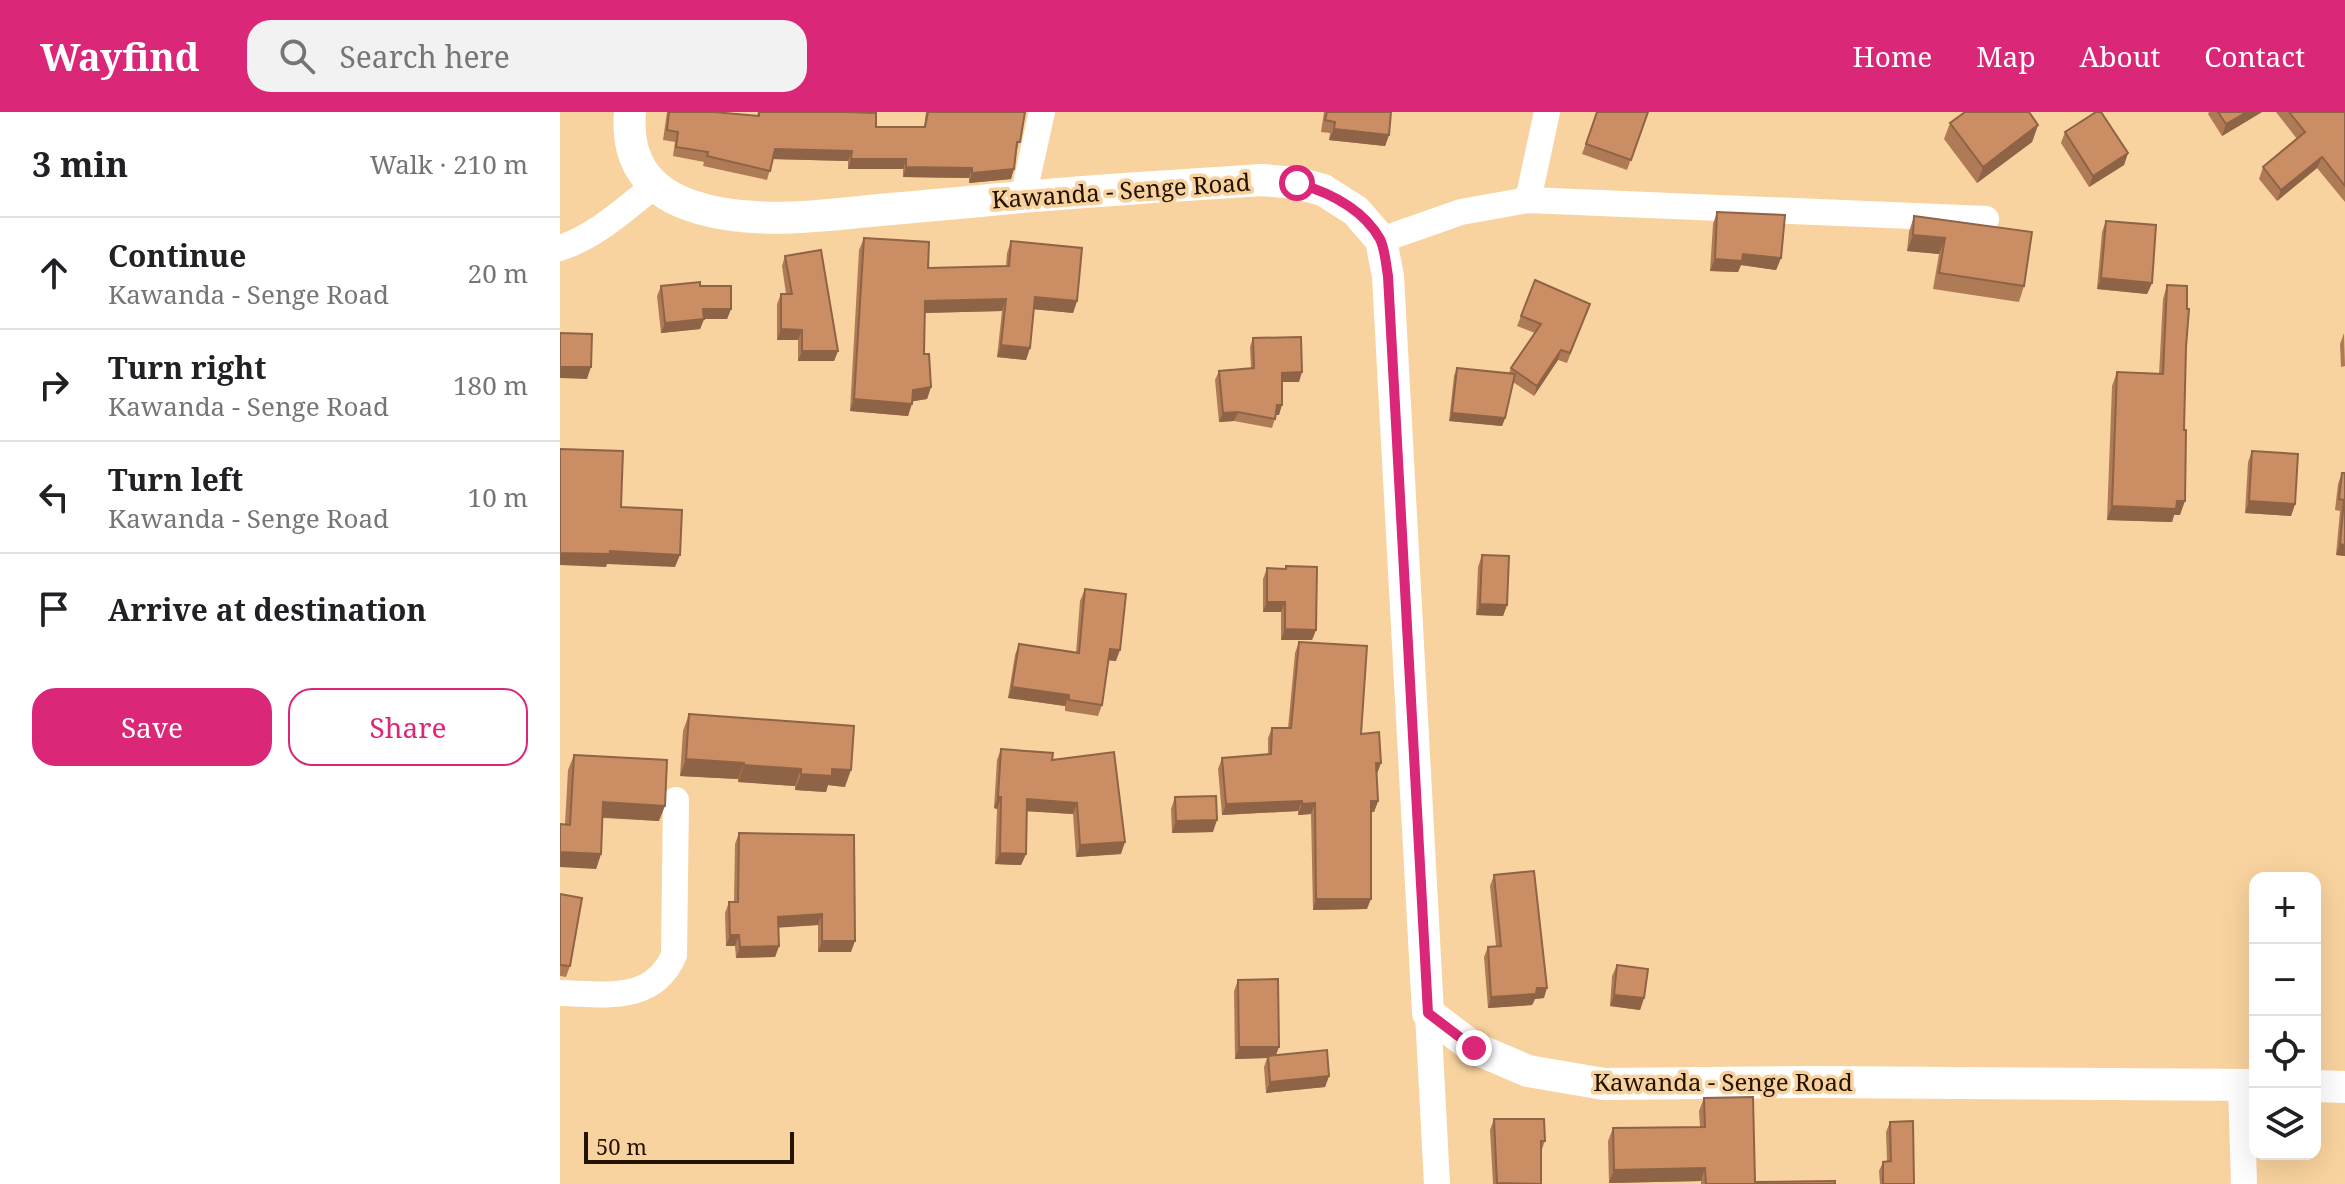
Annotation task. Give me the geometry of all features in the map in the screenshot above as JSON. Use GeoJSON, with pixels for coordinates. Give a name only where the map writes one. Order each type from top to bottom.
{"type":"FeatureCollection","features":[{"type":"Feature","properties":{"kind":"street","name":"Kawanda - Senge Road"},"geometry":{"type":"LineString","coordinates":[[630,112],[633,157],[654,186],[687,204],[722,214],[797,218],[1023,197],[1262,180],[1297,183],[1323,190],[1356,211],[1381,240]]}},
{"type":"Feature","properties":{"kind":"street"},"geometry":{"type":"LineString","coordinates":[[1023,197],[1042,112]]}},
{"type":"Feature","properties":{"kind":"street"},"geometry":{"type":"LineString","coordinates":[[1528,200],[1547,112]]}},
{"type":"Feature","properties":{"kind":"street"},"geometry":{"type":"LineString","coordinates":[[560,248],[608,224],[654,186]]}},
{"type":"Feature","properties":{"kind":"street"},"geometry":{"type":"LineString","coordinates":[[1437,1184],[1388,276],[1381,240],[1461,212],[1528,200],[1986,219]]}},
{"type":"Feature","properties":{"kind":"street"},"geometry":{"type":"LineString","coordinates":[[560,993],[620,995],[650,985],[667,970],[674,955],[676,800]]}},
{"type":"Feature","properties":{"kind":"street","name":"Kawanda - Senge Road"},"geometry":{"type":"LineString","coordinates":[[1428,1013],[1474,1048],[1528,1071],[1604,1084],[2248,1085]]}},
{"type":"Feature","properties":{"kind":"street"},"geometry":{"type":"LineString","coordinates":[[2244,1184],[2248,1085]]}},
{"type":"Feature","properties":{"kind":"street"},"geometry":{"type":"LineString","coordinates":[[2321,1086],[2345,1087]]}},
{"type":"Feature","properties":{"kind":"building"},"geometry":{"type":"Polygon","coordinates":[[[669,112],[759,116],[759,112],[876,113],[876,127],[925,127],[928,112],[1025,112],[1014,169],[972,173],[972,168],[906,167],[906,159],[851,159],[852,151],[775,149],[770,171],[707,156],[708,152],[676,147],[678,132],[667,130],[669,112]]]}},
{"type":"Feature","properties":{"kind":"building"},"geometry":{"type":"Polygon","coordinates":[[[1327,112],[1391,112],[1389,135],[1334,129],[1335,122],[1325,120],[1327,112]]]}},
{"type":"Feature","properties":{"kind":"building"},"geometry":{"type":"Polygon","coordinates":[[[1597,112],[1648,112],[1631,160],[1586,144],[1597,112]]]}},
{"type":"Feature","properties":{"kind":"building"},"geometry":{"type":"Polygon","coordinates":[[[1965,112],[2029,112],[2038,125],[1983,167],[1950,123],[1965,112]]]}},
{"type":"Feature","properties":{"kind":"building"},"geometry":{"type":"Polygon","coordinates":[[[2096,112],[2101,112],[2128,153],[2093,176],[2065,132],[2096,112]]]}},
{"type":"Feature","properties":{"kind":"building"},"geometry":{"type":"Polygon","coordinates":[[[2218,112],[2247,112],[2226,124],[2218,112]]]}},
{"type":"Feature","properties":{"kind":"building"},"geometry":{"type":"Polygon","coordinates":[[[2289,112],[2345,112],[2345,186],[2322,157],[2281,190],[2263,167],[2305,132],[2289,112]]]}},
{"type":"Feature","properties":{"kind":"building"},"geometry":{"type":"Polygon","coordinates":[[[1717,212],[1785,215],[1781,258],[1743,254],[1742,261],[1715,259],[1717,212]]]}},
{"type":"Feature","properties":{"kind":"building"},"geometry":{"type":"Polygon","coordinates":[[[1914,216],[2032,232],[2024,286],[1939,273],[1945,238],[1913,235],[1914,216]]]}},
{"type":"Feature","properties":{"kind":"building"},"geometry":{"type":"Polygon","coordinates":[[[2106,221],[2156,225],[2152,283],[2101,278],[2106,221]]]}},
{"type":"Feature","properties":{"kind":"building"},"geometry":{"type":"Polygon","coordinates":[[[864,238],[929,242],[928,268],[1009,266],[1011,241],[1082,248],[1077,301],[1035,297],[1030,348],[1001,345],[1006,299],[925,301],[924,354],[929,354],[931,387],[913,390],[912,404],[854,399],[864,238]]]}},
{"type":"Feature","properties":{"kind":"building"},"geometry":{"type":"Polygon","coordinates":[[[821,250],[838,351],[802,351],[802,330],[781,329],[781,294],[792,294],[785,256],[821,250]]]}},
{"type":"Feature","properties":{"kind":"building"},"geometry":{"type":"Polygon","coordinates":[[[1535,280],[1590,304],[1570,353],[1561,350],[1537,386],[1511,368],[1541,324],[1521,316],[1535,280]]]}},
{"type":"Feature","properties":{"kind":"building"},"geometry":{"type":"Polygon","coordinates":[[[700,282],[700,286],[731,286],[731,309],[703,309],[704,319],[665,323],[661,286],[700,282]]]}},
{"type":"Feature","properties":{"kind":"building"},"geometry":{"type":"Polygon","coordinates":[[[2167,285],[2187,286],[2189,309],[2184,430],[2185,501],[2177,501],[2176,509],[2112,506],[2117,372],[2163,374],[2167,285]]]}},
{"type":"Feature","properties":{"kind":"building"},"geometry":{"type":"Polygon","coordinates":[[[560,333],[592,334],[591,367],[560,367],[560,333]]]}},
{"type":"Feature","properties":{"kind":"building"},"geometry":{"type":"Polygon","coordinates":[[[1301,337],[1302,372],[1282,373],[1282,405],[1277,405],[1275,419],[1238,412],[1223,413],[1219,371],[1254,368],[1253,338],[1301,337]]]}},
{"type":"Feature","properties":{"kind":"building"},"geometry":{"type":"Polygon","coordinates":[[[1457,368],[1515,374],[1505,418],[1452,413],[1457,368]]]}},
{"type":"Feature","properties":{"kind":"building"},"geometry":{"type":"Polygon","coordinates":[[[560,449],[623,451],[621,507],[682,510],[680,555],[610,551],[610,554],[560,553],[560,449]]]}},
{"type":"Feature","properties":{"kind":"building"},"geometry":{"type":"Polygon","coordinates":[[[2252,451],[2298,454],[2295,504],[2249,501],[2252,451]]]}},
{"type":"Feature","properties":{"kind":"building"},"geometry":{"type":"Polygon","coordinates":[[[2342,473],[2345,473],[2345,545],[2340,544],[2344,500],[2339,499],[2342,473]]]}},
{"type":"Feature","properties":{"kind":"building"},"geometry":{"type":"Polygon","coordinates":[[[1482,555],[1509,556],[1507,605],[1480,604],[1482,555]]]}},
{"type":"Feature","properties":{"kind":"building"},"geometry":{"type":"Polygon","coordinates":[[[1286,566],[1317,567],[1316,630],[1285,629],[1285,602],[1267,602],[1267,568],[1286,569],[1286,566]]]}},
{"type":"Feature","properties":{"kind":"building"},"geometry":{"type":"Polygon","coordinates":[[[1085,589],[1126,594],[1120,650],[1110,649],[1102,705],[1069,700],[1069,695],[1012,687],[1019,644],[1079,653],[1085,589]]]}},
{"type":"Feature","properties":{"kind":"building"},"geometry":{"type":"Polygon","coordinates":[[[1299,642],[1367,646],[1361,734],[1379,732],[1381,763],[1376,763],[1378,801],[1371,801],[1371,899],[1316,899],[1315,803],[1226,804],[1222,758],[1271,754],[1272,728],[1291,728],[1299,642]]]}},
{"type":"Feature","properties":{"kind":"building"},"geometry":{"type":"Polygon","coordinates":[[[689,714],[854,726],[851,770],[832,769],[832,776],[801,774],[801,769],[686,759],[689,714]]]}},
{"type":"Feature","properties":{"kind":"building"},"geometry":{"type":"Polygon","coordinates":[[[1001,749],[1053,753],[1052,760],[1114,752],[1125,842],[1080,845],[1077,803],[1027,799],[1026,854],[1000,853],[1001,797],[998,797],[1001,749]]]}},
{"type":"Feature","properties":{"kind":"building"},"geometry":{"type":"Polygon","coordinates":[[[574,755],[667,760],[665,806],[603,802],[601,854],[560,852],[560,824],[570,825],[574,755]]]}},
{"type":"Feature","properties":{"kind":"building"},"geometry":{"type":"Polygon","coordinates":[[[1216,796],[1217,820],[1176,821],[1175,797],[1216,796]]]}},
{"type":"Feature","properties":{"kind":"building"},"geometry":{"type":"Polygon","coordinates":[[[739,833],[854,835],[855,941],[822,941],[822,914],[778,917],[779,946],[740,947],[739,935],[730,935],[729,902],[738,902],[739,833]]]}},
{"type":"Feature","properties":{"kind":"building"},"geometry":{"type":"Polygon","coordinates":[[[1534,871],[1547,988],[1537,988],[1536,994],[1491,997],[1488,947],[1501,946],[1494,875],[1534,871]]]}},
{"type":"Feature","properties":{"kind":"building"},"geometry":{"type":"Polygon","coordinates":[[[560,894],[582,898],[570,966],[560,965],[560,894]]]}},
{"type":"Feature","properties":{"kind":"building"},"geometry":{"type":"Polygon","coordinates":[[[1617,965],[1648,969],[1644,998],[1614,995],[1617,965]]]}},
{"type":"Feature","properties":{"kind":"building"},"geometry":{"type":"Polygon","coordinates":[[[1278,979],[1279,1047],[1239,1047],[1238,980],[1278,979]]]}},
{"type":"Feature","properties":{"kind":"building"},"geometry":{"type":"Polygon","coordinates":[[[1327,1050],[1329,1076],[1270,1082],[1268,1056],[1327,1050]]]}},
{"type":"Feature","properties":{"kind":"building"},"geometry":{"type":"Polygon","coordinates":[[[1753,1097],[1755,1182],[1835,1181],[1835,1184],[1706,1184],[1705,1168],[1614,1170],[1613,1128],[1705,1127],[1704,1098],[1753,1097]]]}},
{"type":"Feature","properties":{"kind":"building"},"geometry":{"type":"Polygon","coordinates":[[[1494,1119],[1544,1119],[1541,1184],[1497,1183],[1494,1119]]]}},
{"type":"Feature","properties":{"kind":"building"},"geometry":{"type":"Polygon","coordinates":[[[1913,1121],[1914,1184],[1883,1184],[1883,1162],[1891,1161],[1890,1122],[1913,1121]]]}},
{"type":"Feature","properties":{"kind":"route"},"geometry":{"type":"LineString","coordinates":[[1297,183],[1323,190],[1356,211],[1381,240],[1388,276],[1428,1013],[1474,1048]]}}]}
